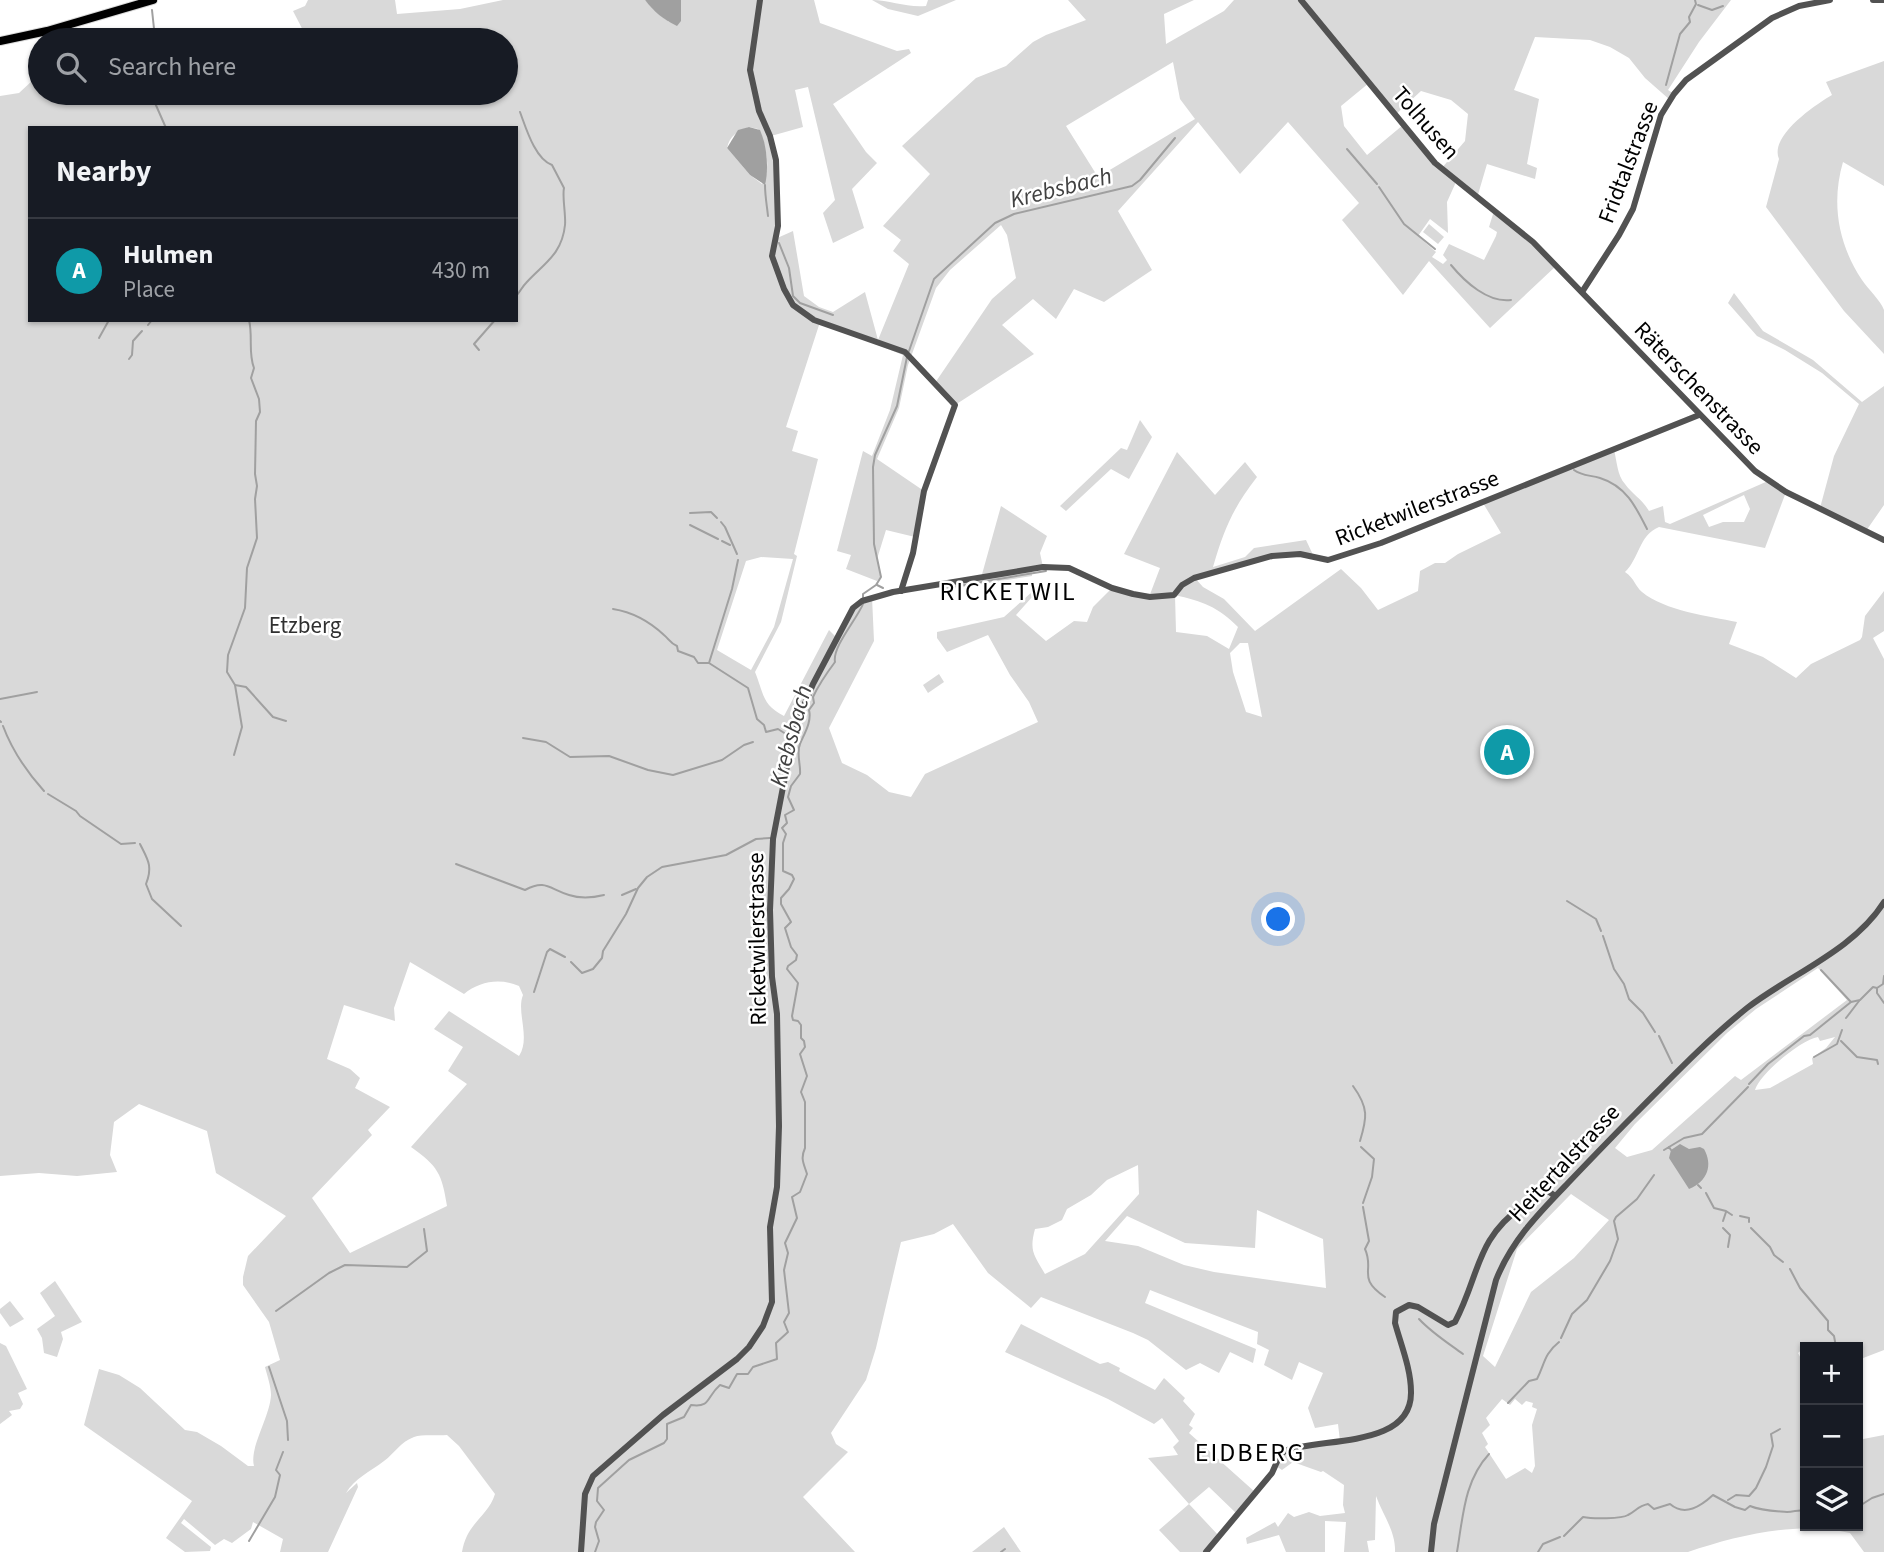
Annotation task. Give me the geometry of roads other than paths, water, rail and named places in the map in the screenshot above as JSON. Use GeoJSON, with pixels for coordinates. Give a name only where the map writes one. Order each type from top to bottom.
{"type":"FeatureCollection","features":[{"type":"Feature","properties":{"kind":"main road"},"geometry":{"type":"LineString","coordinates":[[57,28],[153,0]]}},
{"type":"Feature","properties":{"kind":"main road"},"geometry":{"type":"LineString","coordinates":[[0,41],[28,35]]}},
{"type":"Feature","properties":{"kind":"street"},"geometry":{"type":"LineString","coordinates":[[760,0],[750,70],[759,111],[771,136],[776,160],[778,226],[772,247],[775,265],[789,300],[814,320],[905,352],[955,405],[924,491],[913,553],[901,591]]}},
{"type":"Feature","properties":{"kind":"street","name":"Tolhusen"},"geometry":{"type":"LineString","coordinates":[[1301,0],[1438,167],[1514,226]]}},
{"type":"Feature","properties":{"kind":"street","name":"Fridtalstrasse"},"geometry":{"type":"LineString","coordinates":[[1582,292],[1633,209],[1661,115],[1674,94],[1686,80],[1772,18],[1799,6],[1830,0]]}},
{"type":"Feature","properties":{"kind":"street"},"geometry":{"type":"LineString","coordinates":[[1873,0],[1884,0]]}},
{"type":"Feature","properties":{"kind":"street","name":"Räterschenstrasse"},"geometry":{"type":"LineString","coordinates":[[1514,226],[1582,292],[1744,461],[1768,481],[1884,540]]}},
{"type":"Feature","properties":{"kind":"street","name":"Ricketwilerstrasse"},"geometry":{"type":"LineString","coordinates":[[581,1552],[585,1494],[593,1476],[663,1415],[737,1359],[763,1326],[772,1302],[770,1227],[777,1187],[779,1126],[776,1055],[778,1014],[772,977],[770,910],[773,839],[794,730],[842,625],[853,608],[873,597],[901,591],[1055,567],[1069,568],[1102,584],[1150,597],[1174,595],[1182,585],[1194,578],[1272,555],[1300,554],[1328,560],[1381,543],[1699,415]]}},
{"type":"Feature","properties":{"kind":"street","name":"Heitertalstrasse"},"geometry":{"type":"LineString","coordinates":[[1431,1552],[1439,1503],[1496,1280],[1518,1237],[1609,1140],[1723,1029],[1770,992],[1857,935],[1872,921],[1884,902]]}},
{"type":"Feature","properties":{"kind":"street"},"geometry":{"type":"LineString","coordinates":[[1206,1552],[1272,1473],[1280,1455],[1285,1451],[1371,1436],[1398,1422],[1408,1407],[1411,1393],[1395,1323],[1396,1312],[1409,1305],[1418,1307],[1448,1325],[1455,1322],[1484,1247],[1494,1232],[1540,1194],[1548,1191],[1555,1196]]}},
{"type":"Feature","properties":{"kind":"waterway"},"geometry":{"type":"LineString","coordinates":[[1666,85],[1680,34],[1690,22],[1695,0]]}},
{"type":"Feature","properties":{"kind":"waterway"},"geometry":{"type":"LineString","coordinates":[[1698,5],[1712,10],[1723,6]]}},
{"type":"Feature","properties":{"kind":"waterway"},"geometry":{"type":"LineString","coordinates":[[152,10],[154,28]]}},
{"type":"Feature","properties":{"kind":"waterway"},"geometry":{"type":"LineString","coordinates":[[156,105],[165,126]]}},
{"type":"Feature","properties":{"kind":"waterway"},"geometry":{"type":"LineString","coordinates":[[518,294],[556,252],[565,221],[564,188],[552,165],[536,150],[520,112]]}},
{"type":"Feature","properties":{"kind":"waterway","name":"Krebsbach"},"geometry":{"type":"LineString","coordinates":[[909,351],[934,279],[995,223],[1014,214],[1132,186],[1175,138]]}},
{"type":"Feature","properties":{"kind":"waterway"},"geometry":{"type":"LineString","coordinates":[[1347,149],[1377,184]]}},
{"type":"Feature","properties":{"kind":"waterway"},"geometry":{"type":"LineString","coordinates":[[765,185],[768,216]]}},
{"type":"Feature","properties":{"kind":"waterway"},"geometry":{"type":"LineString","coordinates":[[1379,187],[1404,224],[1435,249]]}},
{"type":"Feature","properties":{"kind":"waterway"},"geometry":{"type":"LineString","coordinates":[[779,243],[789,268],[793,296],[800,303],[833,315]]}},
{"type":"Feature","properties":{"kind":"waterway"},"geometry":{"type":"LineString","coordinates":[[1451,265],[1486,295],[1511,300]]}},
{"type":"Feature","properties":{"kind":"waterway"},"geometry":{"type":"LineString","coordinates":[[99,338],[108,322]]}},
{"type":"Feature","properties":{"kind":"waterway"},"geometry":{"type":"LineString","coordinates":[[234,755],[242,727],[235,685],[227,672],[228,655],[245,608],[247,568],[257,538],[256,421],[260,412],[259,399],[251,378],[254,368],[249,322]]}},
{"type":"Feature","properties":{"kind":"waterway"},"geometry":{"type":"LineString","coordinates":[[479,350],[474,344],[493,322]]}},
{"type":"Feature","properties":{"kind":"waterway"},"geometry":{"type":"LineString","coordinates":[[129,359],[133,341],[142,331]]}},
{"type":"Feature","properties":{"kind":"waterway","name":"Krebsbach"},"geometry":{"type":"LineString","coordinates":[[863,598],[863,594],[876,585],[881,577],[874,544],[873,467],[875,455],[897,406],[907,357]]}},
{"type":"Feature","properties":{"kind":"waterway"},"geometry":{"type":"LineString","coordinates":[[1574,470],[1617,486],[1634,505],[1647,529]]}},
{"type":"Feature","properties":{"kind":"waterway"},"geometry":{"type":"LineString","coordinates":[[690,513],[711,512],[717,518]]}},
{"type":"Feature","properties":{"kind":"waterway"},"geometry":{"type":"LineString","coordinates":[[721,522],[737,554]]}},
{"type":"Feature","properties":{"kind":"waterway"},"geometry":{"type":"LineString","coordinates":[[690,525],[718,539]]}},
{"type":"Feature","properties":{"kind":"waterway"},"geometry":{"type":"LineString","coordinates":[[722,541],[730,545]]}},
{"type":"Feature","properties":{"kind":"waterway"},"geometry":{"type":"LineString","coordinates":[[738,560],[709,663],[748,688],[757,719],[764,725],[766,732],[778,729],[789,736]]}},
{"type":"Feature","properties":{"kind":"waterway"},"geometry":{"type":"LineString","coordinates":[[946,588],[1046,571]]}},
{"type":"Feature","properties":{"kind":"waterway"},"geometry":{"type":"LineString","coordinates":[[877,585],[883,588]]}},
{"type":"Feature","properties":{"kind":"waterway","name":"Krebsbach"},"geometry":{"type":"LineString","coordinates":[[595,1552],[599,1541],[596,1522],[604,1510],[597,1501],[598,1488],[629,1460],[664,1443],[667,1439],[667,1424],[684,1417],[691,1405],[705,1403],[720,1385],[729,1388],[737,1374],[748,1374],[753,1367],[777,1359],[776,1343],[788,1332],[784,1322],[789,1313],[784,1270],[788,1253],[785,1243],[797,1218],[792,1197],[800,1192],[807,1174],[803,1158],[805,1102],[801,1092],[807,1076],[800,1054],[805,1047],[801,1038],[801,1025],[793,1020],[792,1016],[798,983],[787,969],[797,955],[791,947],[785,928],[791,922],[781,904],[781,898],[794,879],[783,871],[783,843],[786,834],[782,828],[787,823],[785,815],[794,810],[788,797],[791,786],[800,774],[799,748],[809,723],[813,697],[835,662],[837,649],[863,604]]}},
{"type":"Feature","properties":{"kind":"waterway"},"geometry":{"type":"LineString","coordinates":[[613,609],[640,618],[666,636],[677,646],[678,651],[694,657],[698,663],[709,663]]}},
{"type":"Feature","properties":{"kind":"waterway"},"geometry":{"type":"LineString","coordinates":[[235,685],[246,687],[273,717],[286,721]]}},
{"type":"Feature","properties":{"kind":"waterway"},"geometry":{"type":"LineString","coordinates":[[0,699],[37,692]]}},
{"type":"Feature","properties":{"kind":"waterway"},"geometry":{"type":"LineString","coordinates":[[3,726],[20,760],[44,791]]}},
{"type":"Feature","properties":{"kind":"waterway"},"geometry":{"type":"LineString","coordinates":[[523,738],[546,742],[570,757],[609,756],[648,770],[673,775],[722,760],[753,742]]}},
{"type":"Feature","properties":{"kind":"waterway"},"geometry":{"type":"LineString","coordinates":[[48,794],[121,844],[135,843]]}},
{"type":"Feature","properties":{"kind":"waterway"},"geometry":{"type":"LineString","coordinates":[[571,962],[582,973],[593,969],[602,958],[603,951],[626,914],[638,888],[647,877],[662,867],[726,855],[756,839],[770,838]]}},
{"type":"Feature","properties":{"kind":"waterway"},"geometry":{"type":"LineString","coordinates":[[140,844],[149,863],[146,884],[152,899],[181,926]]}},
{"type":"Feature","properties":{"kind":"waterway"},"geometry":{"type":"LineString","coordinates":[[456,864],[525,890],[543,885],[578,897],[604,895]]}},
{"type":"Feature","properties":{"kind":"waterway"},"geometry":{"type":"LineString","coordinates":[[622,895],[636,889]]}},
{"type":"Feature","properties":{"kind":"waterway"},"geometry":{"type":"LineString","coordinates":[[1567,901],[1596,919],[1601,931]]}},
{"type":"Feature","properties":{"kind":"waterway"},"geometry":{"type":"LineString","coordinates":[[1603,936],[1614,969],[1624,984],[1629,999],[1643,1013],[1655,1032]]}},
{"type":"Feature","properties":{"kind":"waterway"},"geometry":{"type":"LineString","coordinates":[[534,992],[547,952],[550,949],[565,957]]}},
{"type":"Feature","properties":{"kind":"waterway"},"geometry":{"type":"LineString","coordinates":[[1821,970],[1851,1002]]}},
{"type":"Feature","properties":{"kind":"waterway"},"geometry":{"type":"LineString","coordinates":[[1749,1084],[1768,1064],[1804,1036],[1810,1035],[1851,1002],[1860,1000],[1873,987],[1877,988],[1883,984],[1884,976]]}},
{"type":"Feature","properties":{"kind":"waterway"},"geometry":{"type":"LineString","coordinates":[[1877,989],[1884,1003]]}},
{"type":"Feature","properties":{"kind":"waterway"},"geometry":{"type":"LineString","coordinates":[[1846,1018],[1859,1001]]}},
{"type":"Feature","properties":{"kind":"waterway"},"geometry":{"type":"LineString","coordinates":[[1814,1057],[1837,1044],[1842,1030]]}},
{"type":"Feature","properties":{"kind":"waterway"},"geometry":{"type":"LineString","coordinates":[[1659,1036],[1672,1063]]}},
{"type":"Feature","properties":{"kind":"waterway"},"geometry":{"type":"LineString","coordinates":[[1841,1041],[1857,1057],[1877,1060],[1878,1064]]}},
{"type":"Feature","properties":{"kind":"waterway"},"geometry":{"type":"LineString","coordinates":[[1353,1086],[1362,1101],[1365,1113],[1360,1141]]}},
{"type":"Feature","properties":{"kind":"waterway"},"geometry":{"type":"LineString","coordinates":[[1669,1147],[1684,1138],[1702,1134],[1748,1087]]}},
{"type":"Feature","properties":{"kind":"waterway"},"geometry":{"type":"LineString","coordinates":[[1361,1147],[1374,1159],[1372,1177],[1363,1203]]}},
{"type":"Feature","properties":{"kind":"waterway"},"geometry":{"type":"LineString","coordinates":[[1664,1150],[1669,1147],[1671,1150]]}},
{"type":"Feature","properties":{"kind":"waterway"},"geometry":{"type":"LineString","coordinates":[[1561,1338],[1572,1314],[1587,1300],[1610,1261],[1618,1239],[1614,1221],[1616,1217],[1637,1199],[1654,1175]]}},
{"type":"Feature","properties":{"kind":"waterway"},"geometry":{"type":"LineString","coordinates":[[1698,1185],[1701,1188]]}},
{"type":"Feature","properties":{"kind":"waterway"},"geometry":{"type":"LineString","coordinates":[[1706,1193],[1714,1208],[1732,1215]]}},
{"type":"Feature","properties":{"kind":"waterway"},"geometry":{"type":"LineString","coordinates":[[1363,1207],[1369,1241],[1365,1249],[1369,1279],[1385,1297]]}},
{"type":"Feature","properties":{"kind":"waterway"},"geometry":{"type":"LineString","coordinates":[[1723,1221],[1726,1212]]}},
{"type":"Feature","properties":{"kind":"waterway"},"geometry":{"type":"LineString","coordinates":[[1740,1216],[1749,1218],[1749,1222]]}},
{"type":"Feature","properties":{"kind":"waterway"},"geometry":{"type":"LineString","coordinates":[[1723,1228],[1730,1235],[1728,1247]]}},
{"type":"Feature","properties":{"kind":"waterway"},"geometry":{"type":"LineString","coordinates":[[1751,1228],[1783,1262]]}},
{"type":"Feature","properties":{"kind":"waterway"},"geometry":{"type":"LineString","coordinates":[[276,1311],[329,1273],[345,1265],[407,1267],[427,1251],[424,1229]]}},
{"type":"Feature","properties":{"kind":"waterway"},"geometry":{"type":"LineString","coordinates":[[1790,1269],[1800,1288],[1828,1321],[1828,1330],[1834,1336],[1835,1342]]}},
{"type":"Feature","properties":{"kind":"waterway"},"geometry":{"type":"LineString","coordinates":[[1419,1319],[1463,1354]]}},
{"type":"Feature","properties":{"kind":"waterway"},"geometry":{"type":"LineString","coordinates":[[1508,1403],[1529,1381],[1537,1379],[1548,1355],[1559,1342]]}},
{"type":"Feature","properties":{"kind":"waterway"},"geometry":{"type":"LineString","coordinates":[[269,1367],[287,1421],[288,1440]]}},
{"type":"Feature","properties":{"kind":"waterway"},"geometry":{"type":"LineString","coordinates":[[1728,1500],[1736,1495],[1749,1496],[1756,1488],[1773,1446],[1771,1434],[1780,1429]]}},
{"type":"Feature","properties":{"kind":"waterway"},"geometry":{"type":"LineString","coordinates":[[249,1541],[275,1497],[280,1475],[276,1470],[283,1452]]}},
{"type":"Feature","properties":{"kind":"waterway"},"geometry":{"type":"LineString","coordinates":[[1457,1552],[1469,1488],[1489,1454]]}},
{"type":"Feature","properties":{"kind":"waterway"},"geometry":{"type":"LineString","coordinates":[[1863,1504],[1884,1494]]}},
{"type":"Feature","properties":{"kind":"waterway"},"geometry":{"type":"LineString","coordinates":[[1564,1536],[1583,1517],[1625,1516],[1648,1504],[1654,1509],[1670,1504],[1681,1510],[1693,1509],[1713,1495],[1745,1510],[1750,1506],[1773,1511],[1800,1510]]}},
{"type":"Feature","properties":{"kind":"waterway"},"geometry":{"type":"LineString","coordinates":[[1538,1552],[1543,1544],[1560,1537]]}},
{"type":"Feature","properties":{"kind":"waterway"},"geometry":{"type":"LineString","coordinates":[[1001,1552],[1005,1549]]}},
{"type":"Feature","properties":{"kind":"place","name":"Hulmen"},"geometry":{"type":"Point","coordinates":[1507,752]}},
{"type":"Feature","properties":{"kind":"district","name":"RICKETWIL"},"geometry":{"type":"Point","coordinates":[1008,591]}},
{"type":"Feature","properties":{"kind":"district","name":"EIDBERG"},"geometry":{"type":"Point","coordinates":[1250,1452]}},
{"type":"Feature","properties":{"kind":"park label","name":"Etzberg"},"geometry":{"type":"Point","coordinates":[305,625]}}]}
